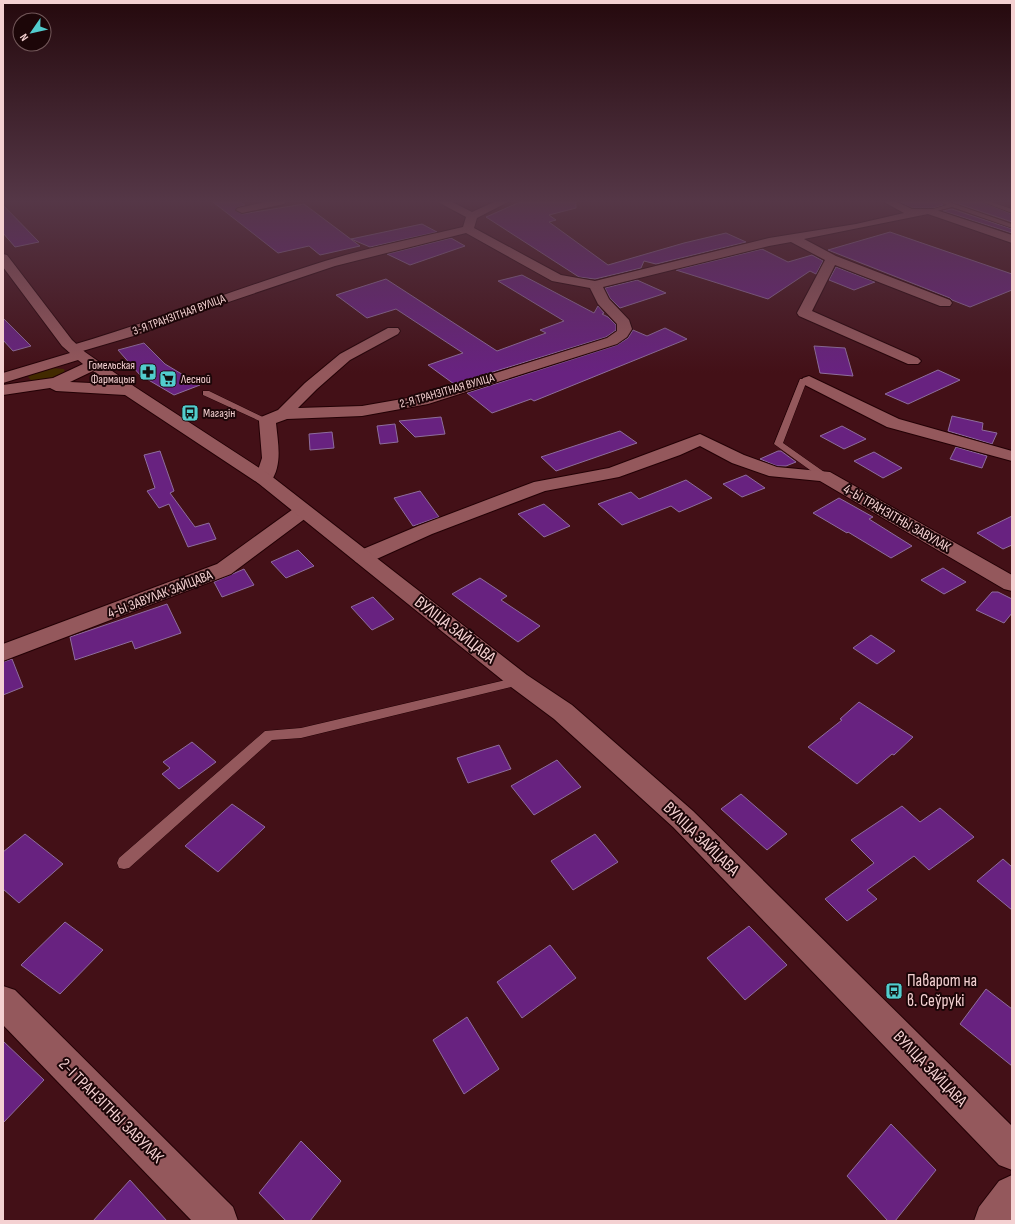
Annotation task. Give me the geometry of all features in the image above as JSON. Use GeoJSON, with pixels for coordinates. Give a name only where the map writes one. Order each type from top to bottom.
{"type":"FeatureCollection","features":[{"type":"Feature","properties":{"kind":"street","name":"ВУЛІЦА ЗАЙЦАВА"},"geometry":{"type":"LineString","coordinates":[[4,259],[67,343],[77,352],[128,390],[264,479],[519,681],[563,712],[683,820],[1012,1152]]}},
{"type":"Feature","properties":{"kind":"street","name":"3-Я ТРАНЗІТНАЯ ВУЛІЦА"},"geometry":{"type":"LineString","coordinates":[[3,378],[182,313],[345,259]]}},
{"type":"Feature","properties":{"kind":"street"},"geometry":{"type":"LineString","coordinates":[[527,259],[557,278],[595,286],[702,259]]}},
{"type":"Feature","properties":{"kind":"street"},"geometry":{"type":"LineString","coordinates":[[832,259],[945,303]]}},
{"type":"Feature","properties":{"kind":"street"},"geometry":{"type":"LineString","coordinates":[[832,259],[804,313],[913,362]]}},
{"type":"Feature","properties":{"kind":"street","name":"2-Я ТРАНЗІТНАЯ ВУЛІЦА"},"geometry":{"type":"LineString","coordinates":[[267,422],[284,414],[362,411],[428,399],[612,341],[622,334],[625,329],[624,323],[603,301],[595,286]]}},
{"type":"Feature","properties":{"kind":"street"},"geometry":{"type":"LineString","coordinates":[[284,414],[311,386],[344,357],[393,331]]}},
{"type":"Feature","properties":{"kind":"street"},"geometry":{"type":"LineString","coordinates":[[3,390],[43,385],[73,376],[94,365]]}},
{"type":"Feature","properties":{"kind":"street"},"geometry":{"type":"LineString","coordinates":[[810,381],[893,423],[1012,456]]}},
{"type":"Feature","properties":{"kind":"street"},"geometry":{"type":"LineString","coordinates":[[43,385],[128,390]]}},
{"type":"Feature","properties":{"kind":"street"},"geometry":{"type":"LineString","coordinates":[[264,479],[271,458],[267,422]]}},
{"type":"Feature","properties":{"kind":"street","name":"4-Ы ТРАНЗІТНЫ ЗАВУЛАК"},"geometry":{"type":"LineString","coordinates":[[363,557],[425,530],[541,486],[613,473],[674,451],[700,439],[738,459],[775,472],[824,476],[1012,584]]}},
{"type":"Feature","properties":{"kind":"street","name":"4-Ы ЗАВУЛАК ЗАЙЦАВА"},"geometry":{"type":"LineString","coordinates":[[3,653],[224,569],[304,511]]}},
{"type":"Feature","properties":{"kind":"street","name":"2-І ТРАНЗІТНЫ ЗАВУЛАК"},"geometry":{"type":"LineString","coordinates":[[3,1002],[219,1221]]}},
{"type":"Feature","properties":{"kind":"street"},"geometry":{"type":"LineString","coordinates":[[993,1221],[1012,1194]]}},
{"type":"Feature","properties":{"kind":"lane"},"geometry":{"type":"LineString","coordinates":[[810,381],[803,381],[778,444],[824,476]]}},
{"type":"Feature","properties":{"kind":"lane"},"geometry":{"type":"LineString","coordinates":[[206,392],[267,422]]}},
{"type":"Feature","properties":{"kind":"lane"},"geometry":{"type":"LineString","coordinates":[[124,863],[269,735],[301,733],[519,681]]}},
{"type":"Feature","properties":{"kind":"shaded area"},"geometry":{"type":"Polygon","coordinates":[[[52,368],[64,369],[65,373],[52,379],[33,382],[28,377],[32,374],[52,368]]]}},
{"type":"Feature","properties":{"kind":"building"},"geometry":{"type":"Polygon","coordinates":[[[398,259],[427,259],[410,265],[398,259]]]}},
{"type":"Feature","properties":{"kind":"building"},"geometry":{"type":"Polygon","coordinates":[[[551,259],[600,259],[608,265],[628,259],[676,259],[656,264],[644,261],[641,268],[595,279],[579,277],[551,259]]]}},
{"type":"Feature","properties":{"kind":"building"},"geometry":{"type":"Polygon","coordinates":[[[721,259],[782,259],[788,262],[798,259],[820,259],[823,261],[816,274],[810,271],[768,299],[676,270],[721,259]]]}},
{"type":"Feature","properties":{"kind":"building"},"geometry":{"type":"Polygon","coordinates":[[[851,259],[969,259],[1012,274],[1012,290],[970,307],[851,259]]]}},
{"type":"Feature","properties":{"kind":"building"},"geometry":{"type":"Polygon","coordinates":[[[836,267],[875,282],[854,290],[829,280],[836,267]]]}},
{"type":"Feature","properties":{"kind":"building"},"geometry":{"type":"Polygon","coordinates":[[[522,275],[594,313],[598,306],[604,313],[602,314],[608,317],[616,325],[616,330],[606,337],[454,384],[428,365],[463,353],[396,309],[367,318],[336,295],[386,279],[497,351],[546,333],[540,330],[564,321],[498,281],[522,275]]]}},
{"type":"Feature","properties":{"kind":"building"},"geometry":{"type":"Polygon","coordinates":[[[637,280],[666,293],[620,308],[610,298],[605,288],[637,280]]]}},
{"type":"Feature","properties":{"kind":"building"},"geometry":{"type":"Polygon","coordinates":[[[3,318],[31,346],[13,351],[3,340],[3,318]]]}},
{"type":"Feature","properties":{"kind":"building"},"geometry":{"type":"Polygon","coordinates":[[[665,328],[687,339],[534,401],[531,399],[492,413],[467,393],[617,345],[628,338],[633,330],[647,336],[665,328]]]}},
{"type":"Feature","properties":{"kind":"building"},"geometry":{"type":"Polygon","coordinates":[[[144,343],[165,364],[200,385],[174,395],[140,375],[118,350],[144,343]]]}},
{"type":"Feature","properties":{"kind":"building"},"geometry":{"type":"Polygon","coordinates":[[[814,346],[845,348],[853,376],[820,373],[814,346]]]}},
{"type":"Feature","properties":{"kind":"building"},"geometry":{"type":"Polygon","coordinates":[[[938,370],[960,380],[908,404],[885,394],[938,370]]]}},
{"type":"Feature","properties":{"kind":"building"},"geometry":{"type":"Polygon","coordinates":[[[952,416],[983,423],[982,430],[997,433],[992,444],[948,431],[952,416]]]}},
{"type":"Feature","properties":{"kind":"building"},"geometry":{"type":"Polygon","coordinates":[[[441,417],[445,434],[415,437],[399,421],[441,417]]]}},
{"type":"Feature","properties":{"kind":"building"},"geometry":{"type":"Polygon","coordinates":[[[395,424],[398,442],[380,444],[377,426],[395,424]]]}},
{"type":"Feature","properties":{"kind":"building"},"geometry":{"type":"Polygon","coordinates":[[[842,426],[866,439],[844,449],[820,436],[842,426]]]}},
{"type":"Feature","properties":{"kind":"building"},"geometry":{"type":"Polygon","coordinates":[[[620,431],[637,443],[556,471],[541,457],[620,431]]]}},
{"type":"Feature","properties":{"kind":"building"},"geometry":{"type":"Polygon","coordinates":[[[332,432],[334,448],[310,450],[309,434],[332,432]]]}},
{"type":"Feature","properties":{"kind":"building"},"geometry":{"type":"Polygon","coordinates":[[[956,447],[987,456],[982,468],[950,459],[956,447]]]}},
{"type":"Feature","properties":{"kind":"building"},"geometry":{"type":"Polygon","coordinates":[[[160,451],[174,491],[170,493],[195,527],[209,523],[216,539],[188,547],[169,504],[159,508],[147,491],[155,488],[144,455],[160,451]]]}},
{"type":"Feature","properties":{"kind":"building"},"geometry":{"type":"Polygon","coordinates":[[[781,451],[796,462],[786,466],[777,466],[760,459],[781,451]]]}},
{"type":"Feature","properties":{"kind":"building"},"geometry":{"type":"Polygon","coordinates":[[[874,452],[902,468],[883,478],[854,461],[874,452]]]}},
{"type":"Feature","properties":{"kind":"building"},"geometry":{"type":"Polygon","coordinates":[[[746,475],[765,488],[742,497],[723,484],[746,475]]]}},
{"type":"Feature","properties":{"kind":"building"},"geometry":{"type":"Polygon","coordinates":[[[686,480],[712,498],[679,512],[671,506],[622,525],[598,504],[631,492],[639,499],[686,480]]]}},
{"type":"Feature","properties":{"kind":"building"},"geometry":{"type":"Polygon","coordinates":[[[420,491],[439,517],[413,526],[394,498],[420,491]]]}},
{"type":"Feature","properties":{"kind":"building"},"geometry":{"type":"Polygon","coordinates":[[[839,498],[873,517],[869,519],[912,546],[891,558],[813,513],[839,498]]]}},
{"type":"Feature","properties":{"kind":"building"},"geometry":{"type":"Polygon","coordinates":[[[544,504],[570,526],[544,537],[518,514],[544,504]]]}},
{"type":"Feature","properties":{"kind":"building"},"geometry":{"type":"Polygon","coordinates":[[[1012,516],[1012,545],[1003,549],[977,533],[1012,516]]]}},
{"type":"Feature","properties":{"kind":"building"},"geometry":{"type":"Polygon","coordinates":[[[298,550],[314,566],[286,578],[271,562],[298,550]]]}},
{"type":"Feature","properties":{"kind":"building"},"geometry":{"type":"Polygon","coordinates":[[[943,568],[966,582],[944,594],[921,580],[943,568]]]}},
{"type":"Feature","properties":{"kind":"building"},"geometry":{"type":"Polygon","coordinates":[[[244,569],[254,585],[222,597],[214,582],[244,569]]]}},
{"type":"Feature","properties":{"kind":"building"},"geometry":{"type":"Polygon","coordinates":[[[480,578],[507,596],[501,600],[540,626],[518,642],[452,594],[480,578]]]}},
{"type":"Feature","properties":{"kind":"building"},"geometry":{"type":"Polygon","coordinates":[[[992,592],[998,592],[1012,599],[1012,613],[1004,623],[976,610],[992,592]]]}},
{"type":"Feature","properties":{"kind":"building"},"geometry":{"type":"Polygon","coordinates":[[[373,597],[394,619],[372,630],[351,607],[373,597]]]}},
{"type":"Feature","properties":{"kind":"building"},"geometry":{"type":"Polygon","coordinates":[[[167,604],[181,633],[135,649],[132,641],[75,660],[70,637],[167,604]]]}},
{"type":"Feature","properties":{"kind":"building"},"geometry":{"type":"Polygon","coordinates":[[[871,635],[895,651],[877,664],[853,648],[871,635]]]}},
{"type":"Feature","properties":{"kind":"building"},"geometry":{"type":"Polygon","coordinates":[[[12,659],[23,687],[3,695],[3,662],[12,659]]]}},
{"type":"Feature","properties":{"kind":"building"},"geometry":{"type":"Polygon","coordinates":[[[859,702],[913,737],[894,755],[892,754],[857,784],[808,747],[842,720],[840,719],[859,702]]]}},
{"type":"Feature","properties":{"kind":"building"},"geometry":{"type":"Polygon","coordinates":[[[192,742],[216,762],[179,789],[162,774],[170,768],[163,762],[192,742]]]}},
{"type":"Feature","properties":{"kind":"building"},"geometry":{"type":"Polygon","coordinates":[[[499,745],[511,769],[468,783],[457,758],[499,745]]]}},
{"type":"Feature","properties":{"kind":"building"},"geometry":{"type":"Polygon","coordinates":[[[557,760],[581,787],[534,815],[511,786],[557,760]]]}},
{"type":"Feature","properties":{"kind":"building"},"geometry":{"type":"Polygon","coordinates":[[[741,794],[787,834],[767,850],[721,809],[741,794]]]}},
{"type":"Feature","properties":{"kind":"building"},"geometry":{"type":"Polygon","coordinates":[[[232,804],[265,827],[218,872],[185,846],[232,804]]]}},
{"type":"Feature","properties":{"kind":"building"},"geometry":{"type":"Polygon","coordinates":[[[902,806],[920,822],[940,808],[974,837],[929,870],[914,856],[867,890],[877,899],[847,921],[825,899],[874,863],[851,840],[902,806]]]}},
{"type":"Feature","properties":{"kind":"building"},"geometry":{"type":"Polygon","coordinates":[[[25,834],[63,864],[19,903],[3,889],[3,852],[25,834]]]}},
{"type":"Feature","properties":{"kind":"building"},"geometry":{"type":"Polygon","coordinates":[[[595,834],[618,862],[573,890],[551,861],[595,834]]]}},
{"type":"Feature","properties":{"kind":"building"},"geometry":{"type":"Polygon","coordinates":[[[1003,859],[1012,867],[1012,910],[977,881],[1003,859]]]}},
{"type":"Feature","properties":{"kind":"building"},"geometry":{"type":"Polygon","coordinates":[[[65,922],[103,950],[60,994],[21,965],[65,922]]]}},
{"type":"Feature","properties":{"kind":"building"},"geometry":{"type":"Polygon","coordinates":[[[749,926],[787,965],[745,1000],[707,958],[749,926]]]}},
{"type":"Feature","properties":{"kind":"building"},"geometry":{"type":"Polygon","coordinates":[[[550,945],[576,978],[522,1018],[497,982],[550,945]]]}},
{"type":"Feature","properties":{"kind":"building"},"geometry":{"type":"Polygon","coordinates":[[[986,989],[1012,1009],[1012,1066],[960,1024],[986,989]]]}},
{"type":"Feature","properties":{"kind":"building"},"geometry":{"type":"Polygon","coordinates":[[[467,1017],[499,1069],[464,1094],[433,1040],[467,1017]]]}},
{"type":"Feature","properties":{"kind":"building"},"geometry":{"type":"Polygon","coordinates":[[[3,1041],[44,1080],[3,1123],[3,1041]]]}},
{"type":"Feature","properties":{"kind":"building"},"geometry":{"type":"Polygon","coordinates":[[[891,1124],[936,1170],[895,1221],[888,1221],[847,1176],[891,1124]]]}},
{"type":"Feature","properties":{"kind":"building"},"geometry":{"type":"Polygon","coordinates":[[[301,1141],[341,1181],[310,1221],[286,1221],[259,1193],[301,1141]]]}},
{"type":"Feature","properties":{"kind":"building"},"geometry":{"type":"Polygon","coordinates":[[[130,1180],[167,1221],[93,1221],[130,1180]]]}},
{"type":"Feature","properties":{"kind":"place","name":"Гомельская Фармацыя"},"geometry":{"type":"Point","coordinates":[148,372]}},
{"type":"Feature","properties":{"kind":"place","name":"Лесной"},"geometry":{"type":"Point","coordinates":[168,379]}},
{"type":"Feature","properties":{"kind":"place","name":"Магазін"},"geometry":{"type":"Point","coordinates":[190,413]}},
{"type":"Feature","properties":{"kind":"place","name":"Паварот на в. Сеўрукі"},"geometry":{"type":"Point","coordinates":[894,991]}}]}
